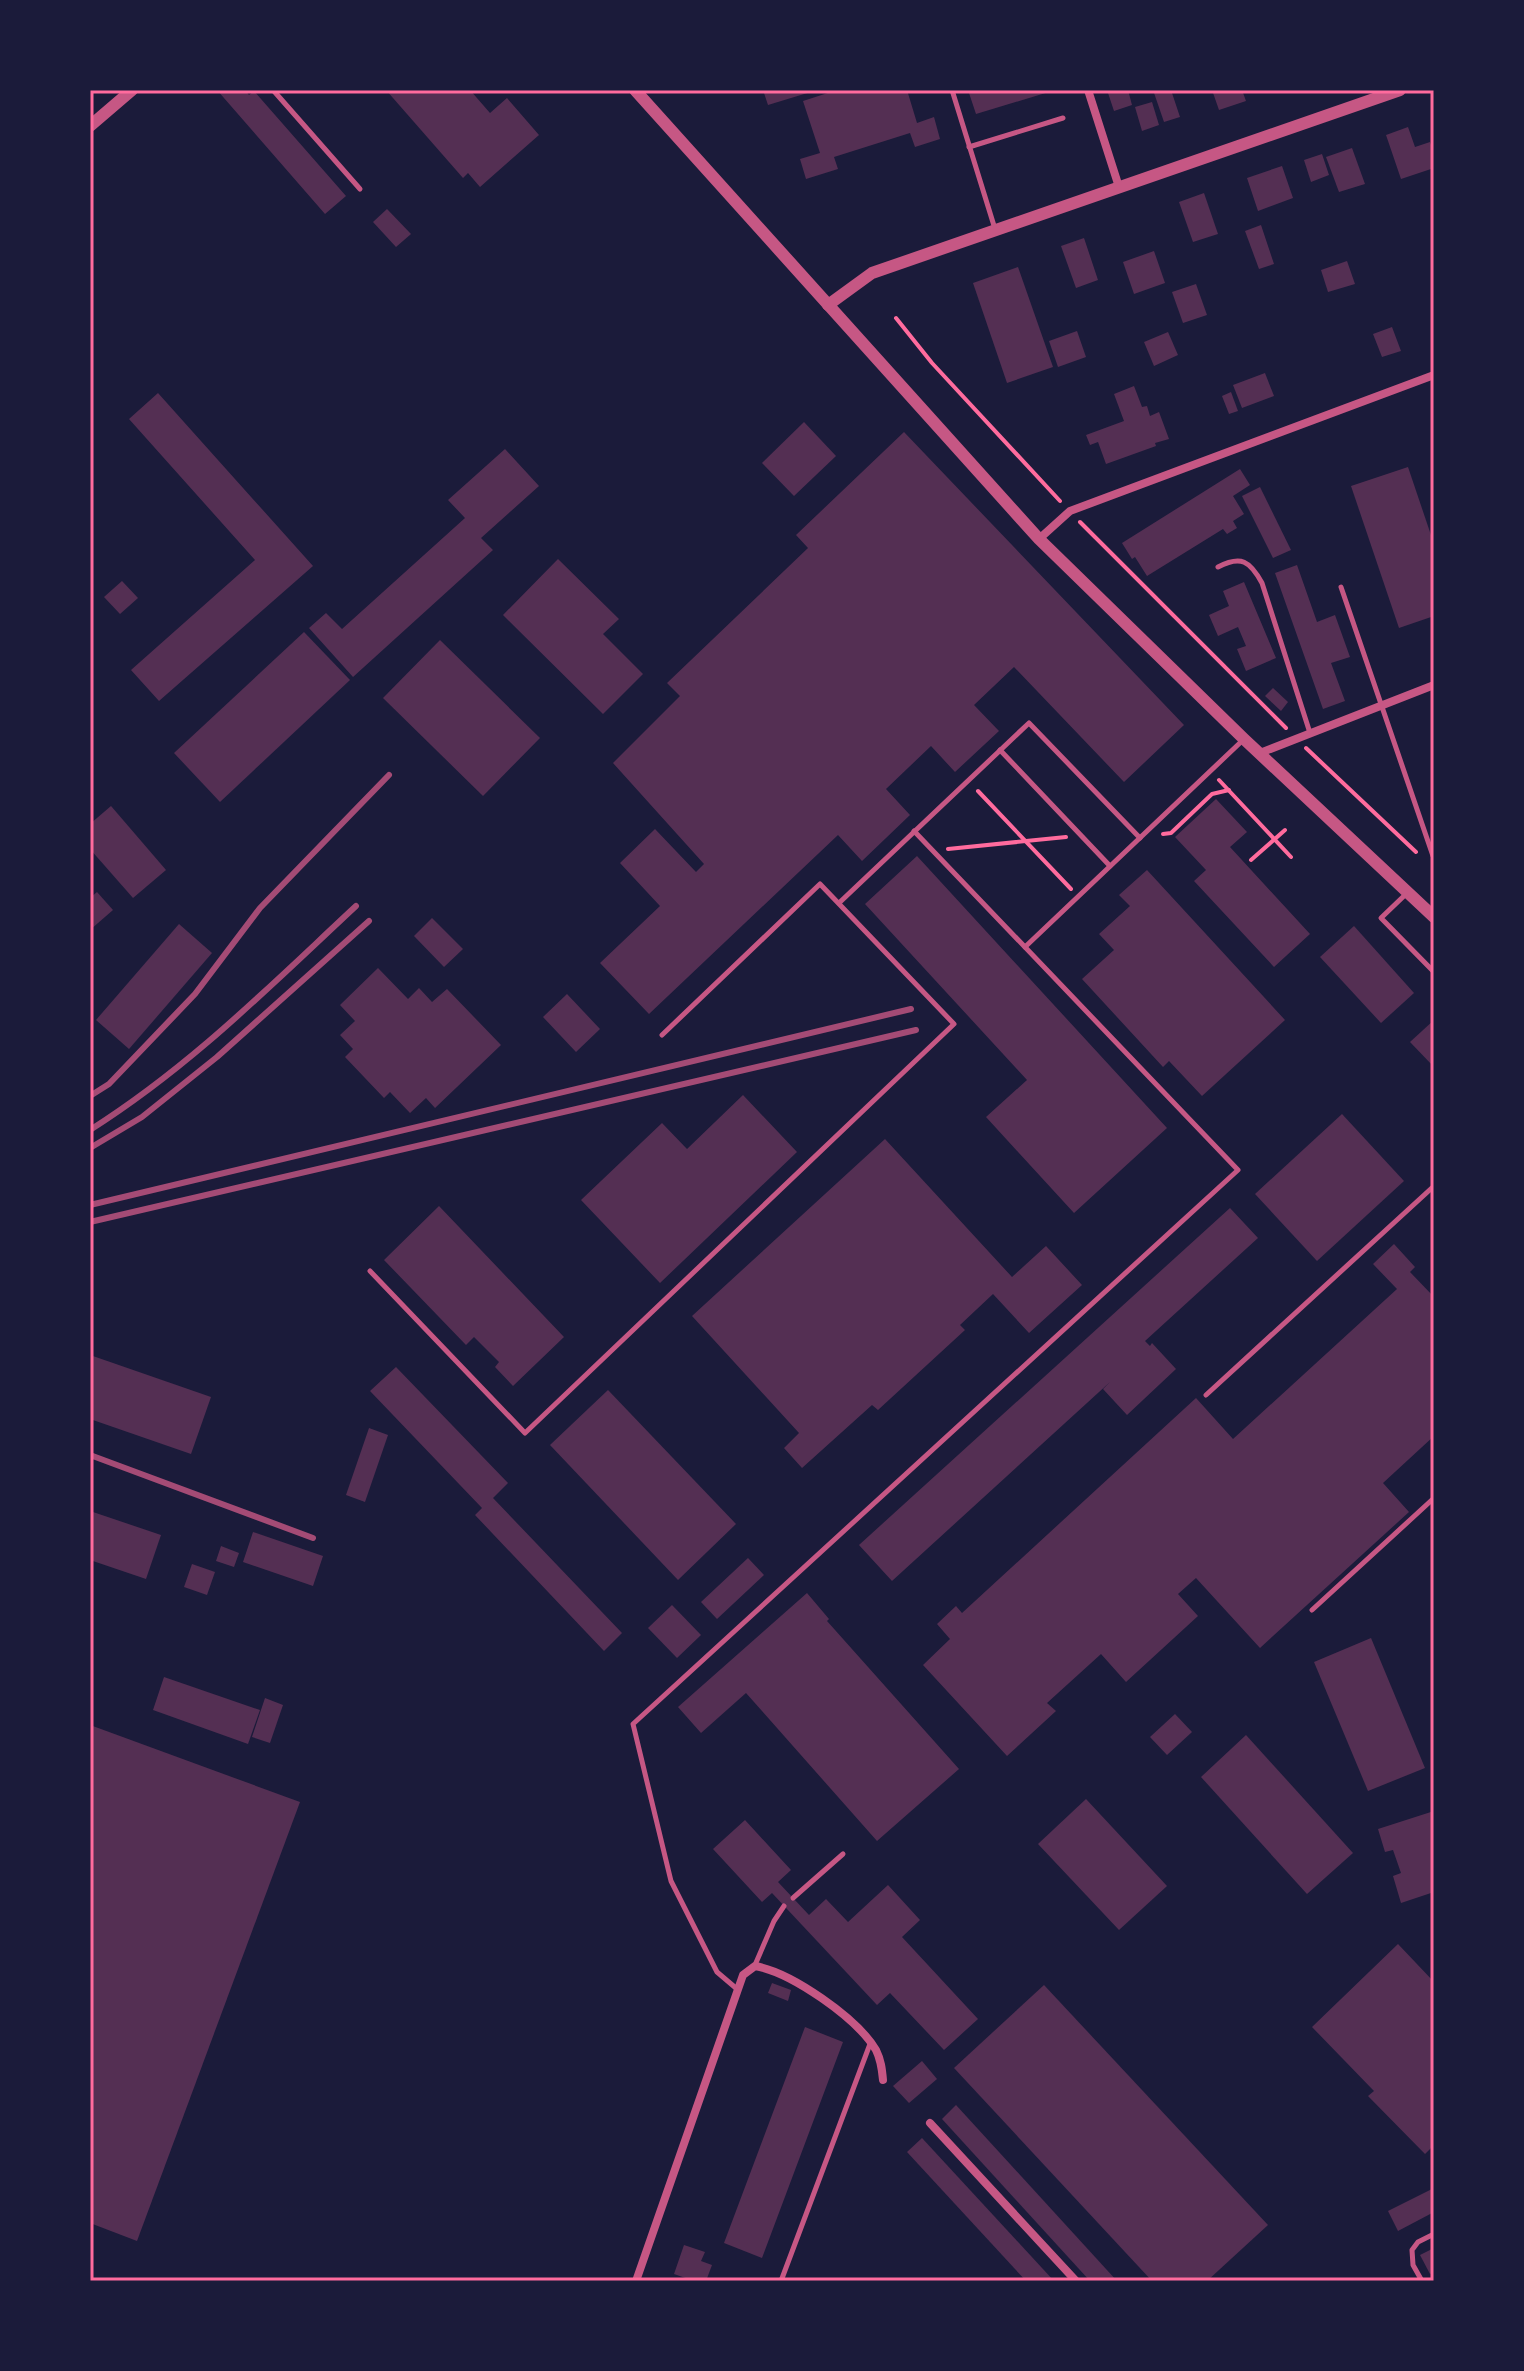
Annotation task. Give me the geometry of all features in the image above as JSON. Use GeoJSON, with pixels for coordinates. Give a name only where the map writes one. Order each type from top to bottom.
{"type":"FeatureCollection","features":[{"type":"Feature","properties":{"kind":"street"},"geometry":{"type":"LineString","coordinates":[[90,126],[132,90]]}},
{"type":"Feature","properties":{"kind":"street"},"geometry":{"type":"LineString","coordinates":[[635,90],[1039,539],[1244,739],[1434,917]]}},
{"type":"Feature","properties":{"kind":"street"},"geometry":{"type":"LineString","coordinates":[[1088,90],[1119,187]]}},
{"type":"Feature","properties":{"kind":"street"},"geometry":{"type":"LineString","coordinates":[[828,305],[872,273],[1400,90]]}},
{"type":"Feature","properties":{"kind":"street"},"geometry":{"type":"LineString","coordinates":[[1039,539],[1070,511],[1434,375]]}},
{"type":"Feature","properties":{"kind":"street"},"geometry":{"type":"LineString","coordinates":[[1260,753],[1434,685]]}},
{"type":"Feature","properties":{"kind":"street"},"geometry":{"type":"LineString","coordinates":[[636,2281],[743,1975],[755,1966],[791,1977],[851,2022],[871,2043],[878,2054],[883,2080]]}},
{"type":"Feature","properties":{"kind":"street"},"geometry":{"type":"LineString","coordinates":[[930,2123],[1076,2281]]}},
{"type":"Feature","properties":{"kind":"lane"},"geometry":{"type":"LineString","coordinates":[[273,90],[360,189]]}},
{"type":"Feature","properties":{"kind":"lane"},"geometry":{"type":"LineString","coordinates":[[952,90],[995,230]]}},
{"type":"Feature","properties":{"kind":"lane"},"geometry":{"type":"LineString","coordinates":[[969,147],[1063,118]]}},
{"type":"Feature","properties":{"kind":"lane"},"geometry":{"type":"LineString","coordinates":[[1218,567],[1242,560],[1255,569],[1310,734]]}},
{"type":"Feature","properties":{"kind":"lane"},"geometry":{"type":"LineString","coordinates":[[1341,587],[1433,856]]}},
{"type":"Feature","properties":{"kind":"lane"},"geometry":{"type":"LineString","coordinates":[[839,903],[1029,723],[1140,838]]}},
{"type":"Feature","properties":{"kind":"lane"},"geometry":{"type":"LineString","coordinates":[[1025,947],[1244,739]]}},
{"type":"Feature","properties":{"kind":"lane"},"geometry":{"type":"LineString","coordinates":[[1000,750],[1110,866]]}},
{"type":"Feature","properties":{"kind":"lane"},"geometry":{"type":"LineString","coordinates":[[737,1989],[717,1972],[671,1881],[633,1724],[1238,1170],[914,831]]}},
{"type":"Feature","properties":{"kind":"lane"},"geometry":{"type":"LineString","coordinates":[[370,1271],[525,1433],[954,1024],[820,884],[662,1035]]}},
{"type":"Feature","properties":{"kind":"lane"},"geometry":{"type":"LineString","coordinates":[[1406,894],[1381,918],[1434,972]]}},
{"type":"Feature","properties":{"kind":"lane"},"geometry":{"type":"LineString","coordinates":[[1206,1395],[1434,1186]]}},
{"type":"Feature","properties":{"kind":"lane"},"geometry":{"type":"LineString","coordinates":[[1312,1610],[1434,1498]]}},
{"type":"Feature","properties":{"kind":"lane"},"geometry":{"type":"LineString","coordinates":[[793,1898],[843,1854]]}},
{"type":"Feature","properties":{"kind":"lane"},"geometry":{"type":"LineString","coordinates":[[755,1966],[774,1921],[784,1906]]}},
{"type":"Feature","properties":{"kind":"lane"},"geometry":{"type":"LineString","coordinates":[[781,2281],[871,2043]]}},
{"type":"Feature","properties":{"kind":"lane"},"geometry":{"type":"LineString","coordinates":[[1422,2281],[1413,2265],[1412,2250],[1418,2242],[1434,2234]]}},
{"type":"Feature","properties":{"kind":"path"},"geometry":{"type":"LineString","coordinates":[[896,318],[932,363],[1070,511],[1297,739],[1423,858]]}},
{"type":"Feature","properties":{"kind":"path"},"geometry":{"type":"LineString","coordinates":[[1211,770],[1291,857]]}},
{"type":"Feature","properties":{"kind":"path"},"geometry":{"type":"LineString","coordinates":[[968,781],[1078,897]]}},
{"type":"Feature","properties":{"kind":"path"},"geometry":{"type":"LineString","coordinates":[[1171,833],[1212,794],[1229,790]]}},
{"type":"Feature","properties":{"kind":"path"},"geometry":{"type":"LineString","coordinates":[[1251,860],[1285,830]]}},
{"type":"Feature","properties":{"kind":"path"},"geometry":{"type":"LineString","coordinates":[[933,851],[1081,835]]}},
{"type":"Feature","properties":{"kind":"building"},"geometry":{"type":"Polygon","coordinates":[[[217,90],[245,90],[249,95],[254,91],[346,196],[325,214],[217,90]]]}},
{"type":"Feature","properties":{"kind":"building"},"geometry":{"type":"Polygon","coordinates":[[[386,90],[470,90],[490,113],[507,98],[539,135],[480,187],[468,173],[463,178],[386,90]]]}},
{"type":"Feature","properties":{"kind":"building"},"geometry":{"type":"Polygon","coordinates":[[[763,90],[814,90],[814,91],[768,105],[763,90]]]}},
{"type":"Feature","properties":{"kind":"building"},"geometry":{"type":"Polygon","coordinates":[[[837,90],[907,90],[917,123],[934,117],[940,139],[915,147],[910,133],[834,157],[838,169],[806,179],[800,159],[820,153],[803,101],[837,90]]]}},
{"type":"Feature","properties":{"kind":"building"},"geometry":{"type":"Polygon","coordinates":[[[968,90],[1052,90],[1052,91],[976,114],[968,90]]]}},
{"type":"Feature","properties":{"kind":"building"},"geometry":{"type":"Polygon","coordinates":[[[1107,90],[1128,90],[1132,105],[1114,111],[1107,90]]]}},
{"type":"Feature","properties":{"kind":"building"},"geometry":{"type":"Polygon","coordinates":[[[1153,90],[1171,90],[1180,117],[1164,122],[1153,90]]]}},
{"type":"Feature","properties":{"kind":"building"},"geometry":{"type":"Polygon","coordinates":[[[1212,90],[1242,90],[1246,101],[1219,110],[1212,90]]]}},
{"type":"Feature","properties":{"kind":"building"},"geometry":{"type":"Polygon","coordinates":[[[1152,102],[1159,125],[1142,131],[1135,107],[1152,102]]]}},
{"type":"Feature","properties":{"kind":"building"},"geometry":{"type":"Polygon","coordinates":[[[1408,127],[1415,147],[1430,142],[1434,168],[1401,179],[1386,135],[1408,127]]]}},
{"type":"Feature","properties":{"kind":"building"},"geometry":{"type":"Polygon","coordinates":[[[1352,148],[1365,184],[1339,192],[1326,157],[1352,148]]]}},
{"type":"Feature","properties":{"kind":"building"},"geometry":{"type":"Polygon","coordinates":[[[1322,154],[1329,175],[1311,182],[1304,160],[1322,154]]]}},
{"type":"Feature","properties":{"kind":"building"},"geometry":{"type":"Polygon","coordinates":[[[1282,166],[1293,198],[1258,211],[1247,178],[1282,166]]]}},
{"type":"Feature","properties":{"kind":"building"},"geometry":{"type":"Polygon","coordinates":[[[1204,193],[1218,234],[1193,242],[1179,202],[1204,193]]]}},
{"type":"Feature","properties":{"kind":"building"},"geometry":{"type":"Polygon","coordinates":[[[387,209],[411,234],[396,247],[373,222],[387,209]]]}},
{"type":"Feature","properties":{"kind":"building"},"geometry":{"type":"Polygon","coordinates":[[[1261,225],[1274,264],[1259,269],[1245,231],[1261,225]]]}},
{"type":"Feature","properties":{"kind":"building"},"geometry":{"type":"Polygon","coordinates":[[[1084,238],[1098,280],[1076,288],[1061,246],[1084,238]]]}},
{"type":"Feature","properties":{"kind":"building"},"geometry":{"type":"Polygon","coordinates":[[[1154,251],[1165,283],[1134,294],[1123,262],[1154,251]]]}},
{"type":"Feature","properties":{"kind":"building"},"geometry":{"type":"Polygon","coordinates":[[[1347,261],[1355,284],[1328,292],[1321,270],[1347,261]]]}},
{"type":"Feature","properties":{"kind":"building"},"geometry":{"type":"Polygon","coordinates":[[[1018,267],[1053,367],[1007,383],[973,283],[1018,267]]]}},
{"type":"Feature","properties":{"kind":"building"},"geometry":{"type":"Polygon","coordinates":[[[1196,284],[1207,315],[1183,323],[1172,292],[1196,284]]]}},
{"type":"Feature","properties":{"kind":"building"},"geometry":{"type":"Polygon","coordinates":[[[1392,327],[1401,351],[1382,357],[1373,334],[1392,327]]]}},
{"type":"Feature","properties":{"kind":"building"},"geometry":{"type":"Polygon","coordinates":[[[1077,331],[1086,357],[1058,367],[1049,341],[1077,331]]]}},
{"type":"Feature","properties":{"kind":"building"},"geometry":{"type":"Polygon","coordinates":[[[1168,332],[1178,355],[1154,366],[1144,342],[1168,332]]]}},
{"type":"Feature","properties":{"kind":"building"},"geometry":{"type":"Polygon","coordinates":[[[1265,373],[1274,396],[1242,408],[1233,385],[1265,373]]]}},
{"type":"Feature","properties":{"kind":"building"},"geometry":{"type":"Polygon","coordinates":[[[1134,386],[1142,407],[1147,406],[1150,416],[1159,412],[1169,439],[1106,464],[1098,442],[1090,445],[1086,435],[1124,421],[1114,394],[1134,386]]]}},
{"type":"Feature","properties":{"kind":"building"},"geometry":{"type":"Polygon","coordinates":[[[1231,392],[1238,411],[1229,414],[1222,396],[1231,392]]]}},
{"type":"Feature","properties":{"kind":"building"},"geometry":{"type":"Polygon","coordinates":[[[158,393],[313,566],[159,701],[131,670],[255,560],[129,419],[158,393]]]}},
{"type":"Feature","properties":{"kind":"building"},"geometry":{"type":"Polygon","coordinates":[[[804,422],[836,456],[794,496],[762,463],[804,422]]]}},
{"type":"Feature","properties":{"kind":"building"},"geometry":{"type":"Polygon","coordinates":[[[904,432],[1184,725],[1124,782],[1014,667],[974,705],[999,731],[955,772],[931,746],[886,789],[910,815],[862,861],[838,835],[649,1014],[600,963],[660,906],[620,863],[655,829],[696,872],[704,864],[613,763],[680,696],[667,683],[808,548],[796,535],[904,432]]]}},
{"type":"Feature","properties":{"kind":"building"},"geometry":{"type":"Polygon","coordinates":[[[505,449],[539,486],[481,538],[493,550],[353,677],[309,628],[326,613],[342,629],[465,518],[448,500],[505,449]]]}},
{"type":"Feature","properties":{"kind":"building"},"geometry":{"type":"Polygon","coordinates":[[[1408,467],[1434,544],[1434,616],[1399,628],[1351,486],[1408,467]]]}},
{"type":"Feature","properties":{"kind":"building"},"geometry":{"type":"Polygon","coordinates":[[[1240,469],[1250,485],[1233,496],[1244,514],[1233,521],[1237,528],[1227,534],[1223,529],[1147,576],[1122,543],[1240,469]]]}},
{"type":"Feature","properties":{"kind":"building"},"geometry":{"type":"Polygon","coordinates":[[[1260,487],[1291,550],[1273,558],[1242,496],[1260,487]]]}},
{"type":"Feature","properties":{"kind":"building"},"geometry":{"type":"Polygon","coordinates":[[[558,559],[619,619],[603,634],[643,674],[603,714],[503,615],[558,559]]]}},
{"type":"Feature","properties":{"kind":"building"},"geometry":{"type":"Polygon","coordinates":[[[1297,565],[1317,622],[1335,615],[1350,657],[1331,663],[1345,701],[1323,709],[1275,573],[1297,565]]]}},
{"type":"Feature","properties":{"kind":"building"},"geometry":{"type":"Polygon","coordinates":[[[122,581],[138,598],[120,614],[104,597],[122,581]]]}},
{"type":"Feature","properties":{"kind":"building"},"geometry":{"type":"Polygon","coordinates":[[[1244,582],[1276,658],[1246,671],[1237,649],[1246,646],[1238,627],[1218,636],[1209,615],[1229,606],[1223,591],[1244,582]]]}},
{"type":"Feature","properties":{"kind":"building"},"geometry":{"type":"Polygon","coordinates":[[[304,632],[350,680],[220,802],[174,753],[304,632]]]}},
{"type":"Feature","properties":{"kind":"building"},"geometry":{"type":"Polygon","coordinates":[[[440,640],[540,738],[483,796],[383,698],[440,640]]]}},
{"type":"Feature","properties":{"kind":"building"},"geometry":{"type":"Polygon","coordinates":[[[1273,688],[1288,702],[1281,711],[1265,696],[1273,688]]]}},
{"type":"Feature","properties":{"kind":"building"},"geometry":{"type":"Polygon","coordinates":[[[1216,799],[1247,832],[1230,847],[1310,934],[1274,967],[1194,881],[1206,870],[1175,837],[1216,799]]]}},
{"type":"Feature","properties":{"kind":"building"},"geometry":{"type":"Polygon","coordinates":[[[111,806],[166,870],[133,898],[90,849],[90,824],[111,806]]]}},
{"type":"Feature","properties":{"kind":"building"},"geometry":{"type":"Polygon","coordinates":[[[917,856],[1167,1128],[1074,1213],[986,1117],[1027,1080],[865,904],[917,856]]]}},
{"type":"Feature","properties":{"kind":"building"},"geometry":{"type":"Polygon","coordinates":[[[1147,870],[1285,1020],[1202,1096],[1169,1061],[1163,1067],[1082,979],[1114,950],[1099,934],[1130,906],[1119,895],[1147,870]]]}},
{"type":"Feature","properties":{"kind":"building"},"geometry":{"type":"Polygon","coordinates":[[[97,892],[113,910],[90,930],[90,898],[97,892]]]}},
{"type":"Feature","properties":{"kind":"building"},"geometry":{"type":"Polygon","coordinates":[[[432,918],[463,949],[444,967],[414,936],[432,918]]]}},
{"type":"Feature","properties":{"kind":"building"},"geometry":{"type":"Polygon","coordinates":[[[179,924],[212,953],[129,1049],[96,1020],[179,924]]]}},
{"type":"Feature","properties":{"kind":"building"},"geometry":{"type":"Polygon","coordinates":[[[1354,926],[1414,993],[1381,1023],[1320,957],[1354,926]]]}},
{"type":"Feature","properties":{"kind":"building"},"geometry":{"type":"Polygon","coordinates":[[[378,968],[408,999],[419,988],[432,1002],[447,989],[501,1045],[435,1108],[426,1098],[410,1113],[390,1092],[384,1098],[345,1057],[353,1049],[340,1035],[355,1021],[340,1005],[378,968]]]}},
{"type":"Feature","properties":{"kind":"building"},"geometry":{"type":"Polygon","coordinates":[[[567,994],[600,1029],[576,1052],[543,1017],[567,994]]]}},
{"type":"Feature","properties":{"kind":"building"},"geometry":{"type":"Polygon","coordinates":[[[1434,1020],[1434,1067],[1410,1042],[1434,1020]]]}},
{"type":"Feature","properties":{"kind":"building"},"geometry":{"type":"Polygon","coordinates":[[[743,1095],[797,1152],[660,1283],[581,1200],[662,1123],[687,1149],[743,1095]]]}},
{"type":"Feature","properties":{"kind":"building"},"geometry":{"type":"Polygon","coordinates":[[[1342,1114],[1404,1181],[1317,1261],[1255,1194],[1342,1114]]]}},
{"type":"Feature","properties":{"kind":"building"},"geometry":{"type":"Polygon","coordinates":[[[885,1139],[1012,1277],[1046,1246],[1082,1285],[1029,1333],[993,1294],[960,1325],[965,1330],[878,1410],[872,1405],[802,1468],[784,1448],[799,1433],[692,1316],[885,1139]]]}},
{"type":"Feature","properties":{"kind":"building"},"geometry":{"type":"Polygon","coordinates":[[[439,1206],[564,1337],[513,1386],[495,1367],[499,1362],[474,1337],[466,1345],[384,1260],[439,1206]]]}},
{"type":"Feature","properties":{"kind":"building"},"geometry":{"type":"Polygon","coordinates":[[[1230,1208],[1258,1238],[1145,1341],[1150,1346],[1152,1343],[1176,1369],[1127,1415],[1103,1389],[1110,1382],[892,1581],[859,1545],[1230,1208]]]}},
{"type":"Feature","properties":{"kind":"building"},"geometry":{"type":"Polygon","coordinates":[[[1394,1244],[1415,1267],[1410,1272],[1434,1297],[1434,1436],[1383,1483],[1409,1512],[1260,1648],[1196,1578],[1178,1594],[1198,1616],[1126,1682],[1101,1654],[1047,1703],[1056,1711],[1007,1756],[923,1665],[950,1639],[937,1624],[956,1606],[962,1613],[1196,1398],[1233,1439],[1397,1289],[1373,1264],[1394,1244]]]}},
{"type":"Feature","properties":{"kind":"building"},"geometry":{"type":"Polygon","coordinates":[[[90,1355],[211,1397],[191,1454],[90,1419],[90,1355]]]}},
{"type":"Feature","properties":{"kind":"building"},"geometry":{"type":"Polygon","coordinates":[[[396,1367],[508,1483],[493,1498],[622,1633],[604,1651],[475,1515],[482,1508],[370,1391],[396,1367]]]}},
{"type":"Feature","properties":{"kind":"building"},"geometry":{"type":"Polygon","coordinates":[[[608,1390],[736,1524],[678,1580],[550,1445],[608,1390]]]}},
{"type":"Feature","properties":{"kind":"building"},"geometry":{"type":"Polygon","coordinates":[[[369,1428],[388,1435],[365,1502],[346,1495],[369,1428]]]}},
{"type":"Feature","properties":{"kind":"building"},"geometry":{"type":"Polygon","coordinates":[[[90,1511],[161,1535],[146,1579],[90,1560],[90,1511]]]}},
{"type":"Feature","properties":{"kind":"building"},"geometry":{"type":"Polygon","coordinates":[[[253,1532],[323,1556],[313,1586],[243,1562],[253,1532]]]}},
{"type":"Feature","properties":{"kind":"building"},"geometry":{"type":"Polygon","coordinates":[[[221,1546],[239,1553],[234,1567],[216,1561],[221,1546]]]}},
{"type":"Feature","properties":{"kind":"building"},"geometry":{"type":"Polygon","coordinates":[[[748,1558],[764,1575],[717,1619],[701,1602],[748,1558]]]}},
{"type":"Feature","properties":{"kind":"building"},"geometry":{"type":"Polygon","coordinates":[[[192,1564],[215,1572],[207,1595],[184,1587],[192,1564]]]}},
{"type":"Feature","properties":{"kind":"building"},"geometry":{"type":"Polygon","coordinates":[[[807,1593],[829,1619],[827,1621],[959,1769],[877,1841],[746,1693],[701,1733],[678,1707],[807,1593]]]}},
{"type":"Feature","properties":{"kind":"building"},"geometry":{"type":"Polygon","coordinates":[[[672,1605],[701,1635],[677,1658],[648,1628],[672,1605]]]}},
{"type":"Feature","properties":{"kind":"building"},"geometry":{"type":"Polygon","coordinates":[[[1371,1638],[1425,1768],[1368,1791],[1314,1662],[1371,1638]]]}},
{"type":"Feature","properties":{"kind":"building"},"geometry":{"type":"Polygon","coordinates":[[[164,1677],[260,1710],[248,1744],[153,1710],[164,1677]]]}},
{"type":"Feature","properties":{"kind":"building"},"geometry":{"type":"Polygon","coordinates":[[[265,1698],[283,1705],[270,1743],[252,1737],[265,1698]]]}},
{"type":"Feature","properties":{"kind":"building"},"geometry":{"type":"Polygon","coordinates":[[[1175,1714],[1192,1732],[1167,1755],[1150,1737],[1175,1714]]]}},
{"type":"Feature","properties":{"kind":"building"},"geometry":{"type":"Polygon","coordinates":[[[90,1725],[300,1802],[137,2241],[90,2223],[90,1725]]]}},
{"type":"Feature","properties":{"kind":"building"},"geometry":{"type":"Polygon","coordinates":[[[1246,1735],[1353,1853],[1307,1894],[1201,1777],[1246,1735]]]}},
{"type":"Feature","properties":{"kind":"building"},"geometry":{"type":"Polygon","coordinates":[[[1086,1799],[1167,1886],[1119,1930],[1038,1844],[1086,1799]]]}},
{"type":"Feature","properties":{"kind":"building"},"geometry":{"type":"Polygon","coordinates":[[[1434,1811],[1434,1892],[1401,1903],[1393,1876],[1401,1873],[1393,1850],[1385,1852],[1378,1829],[1434,1811]]]}},
{"type":"Feature","properties":{"kind":"building"},"geometry":{"type":"Polygon","coordinates":[[[745,1820],[791,1870],[778,1882],[809,1915],[826,1899],[848,1922],[888,1885],[920,1920],[902,1937],[978,2019],[944,2050],[890,1993],[877,2005],[772,1893],[762,1902],[713,1849],[745,1820]]]}},
{"type":"Feature","properties":{"kind":"building"},"geometry":{"type":"Polygon","coordinates":[[[1398,1944],[1434,1982],[1434,2145],[1425,2154],[1368,2096],[1374,2091],[1312,2027],[1398,1944]]]}},
{"type":"Feature","properties":{"kind":"building"},"geometry":{"type":"Polygon","coordinates":[[[772,1983],[791,1990],[788,2001],[768,1993],[772,1983]]]}},
{"type":"Feature","properties":{"kind":"building"},"geometry":{"type":"Polygon","coordinates":[[[1044,1985],[1268,2225],[1207,2281],[1152,2281],[954,2068],[1044,1985]]]}},
{"type":"Feature","properties":{"kind":"building"},"geometry":{"type":"Polygon","coordinates":[[[805,2027],[843,2042],[762,2258],[724,2243],[805,2027]]]}},
{"type":"Feature","properties":{"kind":"building"},"geometry":{"type":"Polygon","coordinates":[[[922,2061],[937,2079],[909,2103],[893,2086],[922,2061]]]}},
{"type":"Feature","properties":{"kind":"building"},"geometry":{"type":"Polygon","coordinates":[[[956,2105],[1117,2281],[1090,2281],[942,2119],[956,2105]]]}},
{"type":"Feature","properties":{"kind":"building"},"geometry":{"type":"Polygon","coordinates":[[[922,2138],[1054,2281],[1026,2281],[907,2152],[922,2138]]]}},
{"type":"Feature","properties":{"kind":"building"},"geometry":{"type":"Polygon","coordinates":[[[1434,2188],[1434,2212],[1398,2231],[1388,2211],[1434,2188]]]}},
{"type":"Feature","properties":{"kind":"building"},"geometry":{"type":"Polygon","coordinates":[[[684,2245],[705,2252],[701,2261],[712,2265],[706,2281],[694,2281],[674,2274],[684,2245]]]}},
{"type":"Feature","properties":{"kind":"building"},"geometry":{"type":"Polygon","coordinates":[[[1434,2248],[1434,2272],[1430,2274],[1420,2255],[1434,2248]]]}},
{"type":"Feature","properties":{"kind":"railway"},"geometry":{"type":"LineString","coordinates":[[90,1096],[109,1084],[195,994],[260,908],[389,775]]}},
{"type":"Feature","properties":{"kind":"railway"},"geometry":{"type":"LineString","coordinates":[[90,1130],[196,1052],[356,906]]}},
{"type":"Feature","properties":{"kind":"railway"},"geometry":{"type":"LineString","coordinates":[[90,1148],[142,1117],[217,1057],[369,921]]}},
{"type":"Feature","properties":{"kind":"railway"},"geometry":{"type":"LineString","coordinates":[[90,1205],[911,1009]]}},
{"type":"Feature","properties":{"kind":"railway"},"geometry":{"type":"LineString","coordinates":[[90,1222],[916,1030]]}},
{"type":"Feature","properties":{"kind":"railway"},"geometry":{"type":"LineString","coordinates":[[90,1455],[313,1538]]}}]}
